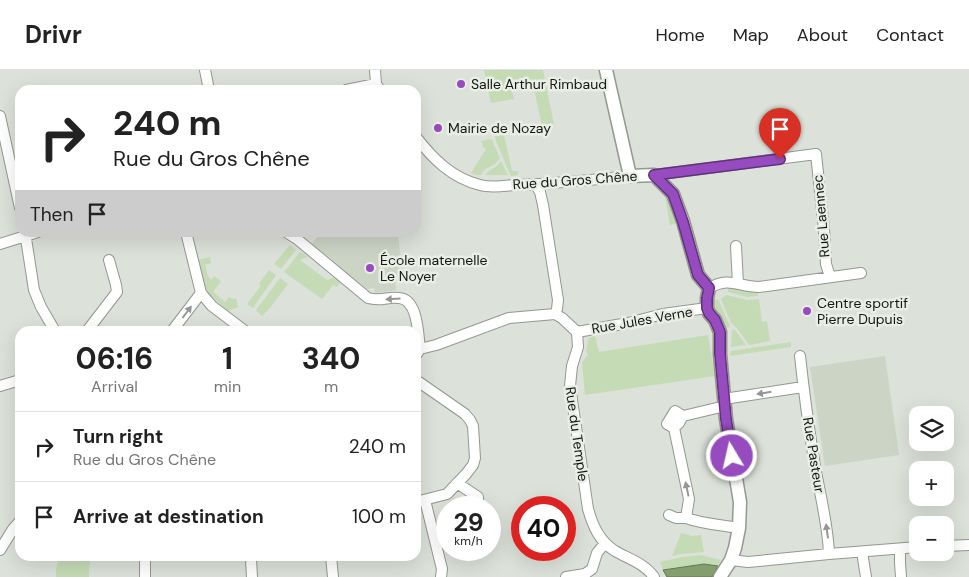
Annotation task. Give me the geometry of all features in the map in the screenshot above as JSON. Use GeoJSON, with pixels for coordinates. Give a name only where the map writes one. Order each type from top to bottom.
{"type":"FeatureCollection","features":[{"type":"Feature","properties":{"kind":"street"},"geometry":{"type":"LineString","coordinates":[[205,70],[208,85]]}},
{"type":"Feature","properties":{"kind":"street"},"geometry":{"type":"LineString","coordinates":[[375,70],[378,85]]}},
{"type":"Feature","properties":{"kind":"street"},"geometry":{"type":"LineString","coordinates":[[606,70],[630,176]]}},
{"type":"Feature","properties":{"kind":"street"},"geometry":{"type":"LineString","coordinates":[[0,116],[15,185]]}},
{"type":"Feature","properties":{"kind":"street","name":"Rue du Gros Chêne"},"geometry":{"type":"LineString","coordinates":[[421,143],[432,157],[452,173],[480,185],[493,186],[536,185],[654,175],[816,154]]}},
{"type":"Feature","properties":{"kind":"street","name":"Rue Laennec"},"geometry":{"type":"LineString","coordinates":[[816,154],[826,264],[830,278]]}},
{"type":"Feature","properties":{"kind":"street"},"geometry":{"type":"LineString","coordinates":[[654,175],[673,194],[698,275],[709,288],[707,308],[720,332],[720,354],[725,403],[740,502],[735,548],[731,560],[720,577]]}},
{"type":"Feature","properties":{"kind":"street"},"geometry":{"type":"LineString","coordinates":[[536,185],[543,205],[558,300],[555,314]]}},
{"type":"Feature","properties":{"kind":"street"},"geometry":{"type":"LineString","coordinates":[[0,244],[18,237]]}},
{"type":"Feature","properties":{"kind":"street"},"geometry":{"type":"LineString","coordinates":[[26,237],[34,290],[52,326]]}},
{"type":"Feature","properties":{"kind":"street"},"geometry":{"type":"LineString","coordinates":[[187,237],[201,292],[212,306],[238,326]]}},
{"type":"Feature","properties":{"kind":"street"},"geometry":{"type":"LineString","coordinates":[[299,238],[368,298],[375,300],[398,297],[405,299],[414,309],[416,326]]}},
{"type":"Feature","properties":{"kind":"street"},"geometry":{"type":"LineString","coordinates":[[736,246],[738,284]]}},
{"type":"Feature","properties":{"kind":"street"},"geometry":{"type":"LineString","coordinates":[[91,326],[117,292],[109,260]]}},
{"type":"Feature","properties":{"kind":"street","name":"Rue Laennec"},"geometry":{"type":"LineString","coordinates":[[709,288],[723,282],[759,287],[861,273]]}},
{"type":"Feature","properties":{"kind":"street"},"geometry":{"type":"LineString","coordinates":[[176,326],[201,292]]}},
{"type":"Feature","properties":{"kind":"street","name":"Rue Jules Verne"},"geometry":{"type":"LineString","coordinates":[[577,332],[628,323],[663,314],[707,308]]}},
{"type":"Feature","properties":{"kind":"street"},"geometry":{"type":"LineString","coordinates":[[421,351],[509,318],[555,314],[577,332]]}},
{"type":"Feature","properties":{"kind":"street","name":"Rue du Temple"},"geometry":{"type":"LineString","coordinates":[[577,332],[578,347],[570,376],[571,398],[588,509],[593,526],[605,543],[615,551],[639,563],[654,577]]}},
{"type":"Feature","properties":{"kind":"street","name":"Rue Pasteur"},"geometry":{"type":"LineString","coordinates":[[800,356],[803,387],[829,554]]}},
{"type":"Feature","properties":{"kind":"street"},"geometry":{"type":"LineString","coordinates":[[0,386],[15,382]]}},
{"type":"Feature","properties":{"kind":"street"},"geometry":{"type":"LineString","coordinates":[[421,383],[465,414],[473,426],[475,458],[473,465],[447,494],[421,501],[442,569],[441,577]]}},
{"type":"Feature","properties":{"kind":"street"},"geometry":{"type":"LineString","coordinates":[[686,518],[689,500],[674,428],[683,416],[725,403],[803,387]]}},
{"type":"Feature","properties":{"kind":"street"},"geometry":{"type":"LineString","coordinates":[[458,483],[477,496]]}},
{"type":"Feature","properties":{"kind":"street"},"geometry":{"type":"LineString","coordinates":[[669,515],[676,518],[686,518],[698,523],[738,528]]}},
{"type":"Feature","properties":{"kind":"street"},"geometry":{"type":"LineString","coordinates":[[0,550],[15,527]]}},
{"type":"Feature","properties":{"kind":"street"},"geometry":{"type":"LineString","coordinates":[[566,577],[585,574],[592,569],[597,553],[605,543]]}},
{"type":"Feature","properties":{"kind":"street"},"geometry":{"type":"LineString","coordinates":[[954,546],[969,545]]}},
{"type":"Feature","properties":{"kind":"street"},"geometry":{"type":"LineString","coordinates":[[900,548],[901,577]]}},
{"type":"Feature","properties":{"kind":"street"},"geometry":{"type":"LineString","coordinates":[[731,560],[748,562],[909,548]]}},
{"type":"Feature","properties":{"kind":"street"},"geometry":{"type":"LineString","coordinates":[[862,552],[866,577]]}},
{"type":"Feature","properties":{"kind":"street"},"geometry":{"type":"LineString","coordinates":[[145,561],[145,577]]}},
{"type":"Feature","properties":{"kind":"street"},"geometry":{"type":"LineString","coordinates":[[251,561],[252,577]]}},
{"type":"Feature","properties":{"kind":"street"},"geometry":{"type":"LineString","coordinates":[[331,561],[333,577]]}},
{"type":"Feature","properties":{"kind":"shaded area"},"geometry":{"type":"Polygon","coordinates":[[[484,70],[543,70],[554,125],[542,127],[532,79],[510,83],[514,99],[491,103],[484,70]]]}},
{"type":"Feature","properties":{"kind":"shaded area"},"geometry":{"type":"Polygon","coordinates":[[[504,135],[512,171],[518,171],[518,175],[511,176],[496,141],[495,136],[504,135]]]}},
{"type":"Feature","properties":{"kind":"shaded area"},"geometry":{"type":"Polygon","coordinates":[[[490,139],[500,158],[495,164],[484,170],[481,175],[475,175],[471,173],[486,149],[482,146],[481,142],[490,139]]]}},
{"type":"Feature","properties":{"kind":"shaded area"},"geometry":{"type":"Polygon","coordinates":[[[501,161],[508,175],[485,175],[497,165],[501,161]]]}},
{"type":"Feature","properties":{"kind":"shaded area"},"geometry":{"type":"Polygon","coordinates":[[[664,190],[666,192],[679,223],[670,225],[664,190]]]}},
{"type":"Feature","properties":{"kind":"shaded area","name":"École maternelle Le Noyer"},"geometry":{"type":"Polygon","coordinates":[[[317,237],[398,237],[402,274],[395,281],[396,290],[375,293],[374,288],[367,289],[332,263],[332,259],[311,244],[317,237]]]}},
{"type":"Feature","properties":{"kind":"shaded area"},"geometry":{"type":"Polygon","coordinates":[[[290,245],[296,250],[281,269],[274,264],[290,245]]]}},
{"type":"Feature","properties":{"kind":"shaded area"},"geometry":{"type":"Polygon","coordinates":[[[300,252],[308,257],[300,260],[327,280],[335,277],[341,282],[337,287],[333,285],[322,299],[284,272],[300,252]]]}},
{"type":"Feature","properties":{"kind":"shaded area"},"geometry":{"type":"Polygon","coordinates":[[[210,257],[211,263],[205,265],[208,276],[211,280],[214,276],[221,281],[213,292],[225,302],[229,297],[232,299],[236,298],[238,307],[228,311],[207,292],[198,260],[210,257]]]}},
{"type":"Feature","properties":{"kind":"shaded area"},"geometry":{"type":"Polygon","coordinates":[[[269,270],[276,275],[253,308],[247,304],[261,286],[259,284],[269,270]]]}},
{"type":"Feature","properties":{"kind":"shaded area"},"geometry":{"type":"Polygon","coordinates":[[[280,278],[288,284],[262,316],[256,310],[280,278]]]}},
{"type":"Feature","properties":{"kind":"shaded area"},"geometry":{"type":"Polygon","coordinates":[[[728,285],[758,290],[758,296],[747,297],[728,292],[728,285]]]}},
{"type":"Feature","properties":{"kind":"shaded area"},"geometry":{"type":"Polygon","coordinates":[[[726,295],[747,300],[759,299],[762,322],[767,321],[770,341],[749,345],[731,323],[721,299],[726,295]]]}},
{"type":"Feature","properties":{"kind":"shaded area"},"geometry":{"type":"Polygon","coordinates":[[[712,299],[719,300],[730,327],[726,328],[712,303],[712,299]]]}},
{"type":"Feature","properties":{"kind":"shaded area"},"geometry":{"type":"Polygon","coordinates":[[[733,329],[735,330],[746,345],[731,347],[733,329]]]}},
{"type":"Feature","properties":{"kind":"shaded area"},"geometry":{"type":"Polygon","coordinates":[[[708,335],[715,376],[585,395],[582,363],[588,354],[586,352],[589,338],[595,336],[599,352],[708,335]]]}},
{"type":"Feature","properties":{"kind":"shaded area"},"geometry":{"type":"Polygon","coordinates":[[[791,342],[791,347],[730,356],[731,351],[791,342]]]}},
{"type":"Feature","properties":{"kind":"shaded area"},"geometry":{"type":"Polygon","coordinates":[[[885,356],[899,455],[825,466],[810,367],[885,356]]]}},
{"type":"Feature","properties":{"kind":"shaded area"},"geometry":{"type":"Polygon","coordinates":[[[681,533],[692,536],[701,535],[704,552],[672,556],[681,533]]]}},
{"type":"Feature","properties":{"kind":"shaded area"},"geometry":{"type":"Polygon","coordinates":[[[701,555],[721,560],[718,566],[704,564],[663,570],[660,562],[682,557],[701,555]]]}},
{"type":"Feature","properties":{"kind":"shaded area"},"geometry":{"type":"Polygon","coordinates":[[[58,561],[90,561],[89,577],[56,577],[58,561]]]}},
{"type":"Feature","properties":{"kind":"shaded area"},"geometry":{"type":"Polygon","coordinates":[[[704,564],[718,566],[712,577],[667,577],[663,570],[704,564]]]}},
{"type":"Feature","properties":{"kind":"place","name":"Salle Arthur Rimbaud"},"geometry":{"type":"Point","coordinates":[461,84]}},
{"type":"Feature","properties":{"kind":"place","name":"Mairie de Nozay"},"geometry":{"type":"Point","coordinates":[438,128]}},
{"type":"Feature","properties":{"kind":"place","name":"École maternelle Le Noyer"},"geometry":{"type":"Point","coordinates":[370,268]}},
{"type":"Feature","properties":{"kind":"place","name":"Centre sportif Pierre Dupuis"},"geometry":{"type":"Point","coordinates":[807,311]}},
{"type":"Feature","properties":{"kind":"route"},"geometry":{"type":"LineString","coordinates":[[732,456],[726,419],[720,354],[720,332],[707,308],[709,288],[698,275],[673,194],[654,175],[780,159]]}}]}
